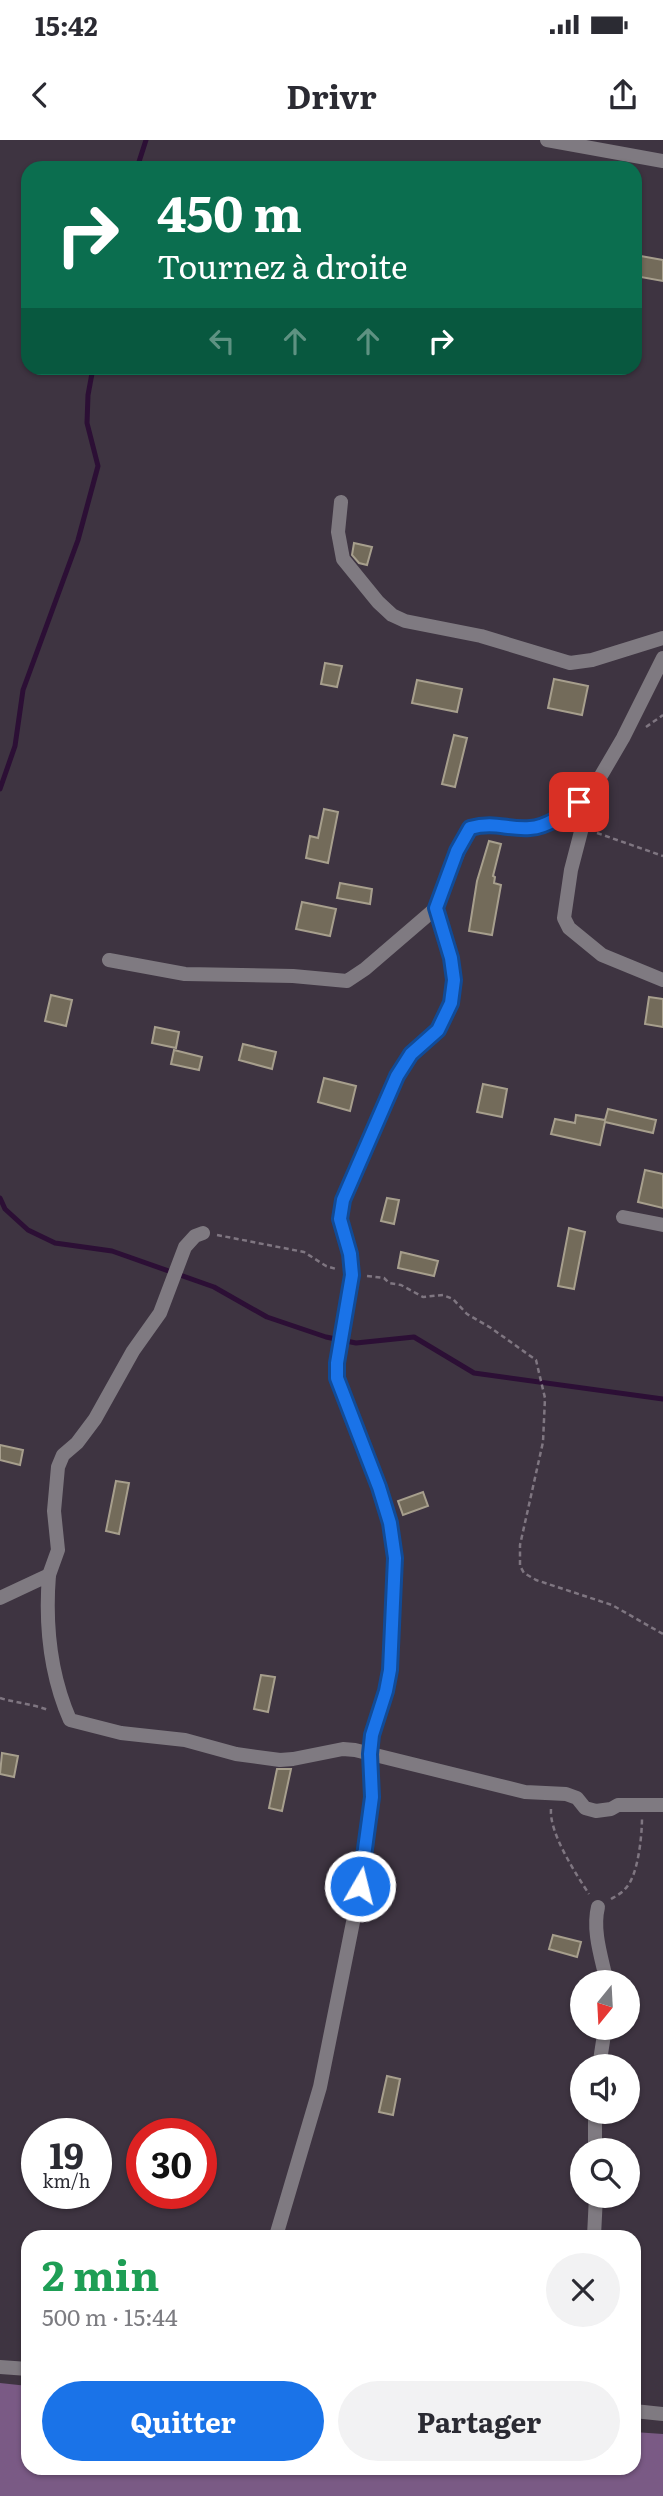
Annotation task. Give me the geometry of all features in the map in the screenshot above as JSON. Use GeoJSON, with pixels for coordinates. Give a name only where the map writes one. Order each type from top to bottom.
{"type":"FeatureCollection","features":[{"type":"Feature","properties":{"kind":"street"},"geometry":{"type":"LineString","coordinates":[[547,140],[663,161]]}},
{"type":"Feature","properties":{"kind":"street"},"geometry":{"type":"LineString","coordinates":[[341,502],[338,532],[343,559],[378,602],[392,615],[405,621],[481,636],[570,663],[592,660],[663,638]]}},
{"type":"Feature","properties":{"kind":"street"},"geometry":{"type":"LineString","coordinates":[[663,658],[623,738],[592,791],[564,918],[569,928],[602,955],[663,981]]}},
{"type":"Feature","properties":{"kind":"street"},"geometry":{"type":"LineString","coordinates":[[110,960],[185,974],[293,976],[347,981],[365,969],[436,908],[457,851],[470,828],[485,824],[531,828],[566,813],[592,791]]}},
{"type":"Feature","properties":{"kind":"street"},"geometry":{"type":"LineString","coordinates":[[278,2230],[320,2087],[357,1902],[372,1797],[370,1754],[375,1720],[386,1691],[390,1670],[395,1558],[390,1523],[337,1378],[337,1363],[352,1275],[350,1254],[340,1219],[343,1200],[397,1076],[411,1054],[438,1030],[451,1003],[454,980],[451,958],[436,908]]}},
{"type":"Feature","properties":{"kind":"street"},"geometry":{"type":"LineString","coordinates":[[623,1217],[663,1225]]}},
{"type":"Feature","properties":{"kind":"street"},"geometry":{"type":"LineString","coordinates":[[203,1233],[190,1241],[182,1252],[160,1313],[133,1351],[95,1419],[77,1443],[63,1455],[58,1467],[54,1511],[58,1550],[50,1575],[50,1656],[70,1720],[121,1733],[185,1740],[236,1754],[280,1760],[342,1749],[525,1792],[572,1795],[585,1808],[596,1811],[618,1805],[660,1804]]}},
{"type":"Feature","properties":{"kind":"street"},"geometry":{"type":"LineString","coordinates":[[0,1598],[50,1575]]}},
{"type":"Feature","properties":{"kind":"street"},"geometry":{"type":"LineString","coordinates":[[598,1907],[596,1931],[604,1970]]}},
{"type":"Feature","properties":{"kind":"street"},"geometry":{"type":"LineString","coordinates":[[594,2230],[595,2208]]}},
{"type":"Feature","properties":{"kind":"street"},"geometry":{"type":"LineString","coordinates":[[0,2367],[21,2368]]}},
{"type":"Feature","properties":{"kind":"street"},"geometry":{"type":"LineString","coordinates":[[641,2412],[663,2414]]}},
{"type":"Feature","properties":{"kind":"path"},"geometry":{"type":"LineString","coordinates":[[584,828],[663,856]]}},
{"type":"Feature","properties":{"kind":"path"},"geometry":{"type":"LineString","coordinates":[[203,1233],[304,1252],[326,1266],[352,1275],[384,1278],[389,1283],[401,1285],[423,1297],[443,1295],[453,1299],[467,1314],[536,1360],[544,1387],[543,1442],[520,1545],[520,1566],[524,1573],[536,1580],[611,1605],[663,1634]]}},
{"type":"Feature","properties":{"kind":"path"},"geometry":{"type":"LineString","coordinates":[[0,1698],[18,1704],[37,1705],[70,1720]]}},
{"type":"Feature","properties":{"kind":"path"},"geometry":{"type":"LineString","coordinates":[[552,1795],[550,1815],[554,1826],[572,1866],[598,1907],[626,1889],[633,1878],[642,1836],[643,1814],[645,1810],[660,1804]]}},
{"type":"Feature","properties":{"kind":"shaded area"},"geometry":{"type":"Polygon","coordinates":[[[0,2383],[21,2385],[21,2475],[641,2475],[641,2432],[663,2434],[663,2496],[0,2496],[0,2383]]]}},
{"type":"Feature","properties":{"kind":"building"},"geometry":{"type":"Polygon","coordinates":[[[642,256],[663,260],[663,281],[642,277],[642,256]]]}},
{"type":"Feature","properties":{"kind":"building"},"geometry":{"type":"Polygon","coordinates":[[[354,543],[372,547],[367,565],[359,563],[352,555],[354,543]]]}},
{"type":"Feature","properties":{"kind":"building"},"geometry":{"type":"Polygon","coordinates":[[[325,663],[342,666],[337,687],[321,684],[325,663]]]}},
{"type":"Feature","properties":{"kind":"building"},"geometry":{"type":"Polygon","coordinates":[[[554,679],[588,686],[582,715],[548,708],[554,679]]]}},
{"type":"Feature","properties":{"kind":"building"},"geometry":{"type":"Polygon","coordinates":[[[417,680],[462,689],[457,712],[412,703],[417,680]]]}},
{"type":"Feature","properties":{"kind":"building"},"geometry":{"type":"Polygon","coordinates":[[[454,735],[467,738],[455,787],[442,784],[454,735]]]}},
{"type":"Feature","properties":{"kind":"building"},"geometry":{"type":"Polygon","coordinates":[[[324,809],[338,812],[328,863],[306,858],[310,836],[318,838],[324,809]]]}},
{"type":"Feature","properties":{"kind":"building"},"geometry":{"type":"Polygon","coordinates":[[[489,841],[501,844],[493,876],[494,883],[501,885],[492,935],[469,931],[477,881],[489,841]]]}},
{"type":"Feature","properties":{"kind":"building"},"geometry":{"type":"Polygon","coordinates":[[[340,883],[372,889],[370,904],[337,898],[340,883]]]}},
{"type":"Feature","properties":{"kind":"building"},"geometry":{"type":"Polygon","coordinates":[[[302,902],[336,909],[330,936],[296,929],[302,902]]]}},
{"type":"Feature","properties":{"kind":"building"},"geometry":{"type":"Polygon","coordinates":[[[51,995],[72,1000],[66,1026],[45,1021],[51,995]]]}},
{"type":"Feature","properties":{"kind":"building"},"geometry":{"type":"Polygon","coordinates":[[[649,997],[663,999],[663,1027],[645,1024],[649,997]]]}},
{"type":"Feature","properties":{"kind":"building"},"geometry":{"type":"Polygon","coordinates":[[[155,1027],[179,1032],[176,1048],[152,1043],[155,1027]]]}},
{"type":"Feature","properties":{"kind":"building"},"geometry":{"type":"Polygon","coordinates":[[[243,1044],[276,1052],[272,1069],[239,1060],[243,1044]]]}},
{"type":"Feature","properties":{"kind":"building"},"geometry":{"type":"Polygon","coordinates":[[[174,1050],[202,1057],[199,1070],[171,1064],[174,1050]]]}},
{"type":"Feature","properties":{"kind":"building"},"geometry":{"type":"Polygon","coordinates":[[[324,1078],[356,1086],[350,1111],[318,1102],[324,1078]]]}},
{"type":"Feature","properties":{"kind":"building"},"geometry":{"type":"Polygon","coordinates":[[[483,1084],[507,1089],[502,1117],[477,1112],[483,1084]]]}},
{"type":"Feature","properties":{"kind":"building"},"geometry":{"type":"Polygon","coordinates":[[[608,1109],[656,1120],[653,1133],[605,1122],[600,1145],[551,1134],[555,1119],[575,1123],[576,1115],[605,1120],[608,1109]]]}},
{"type":"Feature","properties":{"kind":"building"},"geometry":{"type":"Polygon","coordinates":[[[645,1170],[663,1174],[663,1208],[638,1202],[645,1170]]]}},
{"type":"Feature","properties":{"kind":"building"},"geometry":{"type":"Polygon","coordinates":[[[387,1198],[399,1200],[394,1224],[381,1221],[387,1198]]]}},
{"type":"Feature","properties":{"kind":"building"},"geometry":{"type":"Polygon","coordinates":[[[569,1228],[585,1232],[574,1289],[558,1286],[569,1228]]]}},
{"type":"Feature","properties":{"kind":"building"},"geometry":{"type":"Polygon","coordinates":[[[401,1252],[438,1261],[434,1276],[398,1268],[401,1252]]]}},
{"type":"Feature","properties":{"kind":"building"},"geometry":{"type":"Polygon","coordinates":[[[0,1445],[23,1450],[20,1465],[0,1460],[0,1445]]]}},
{"type":"Feature","properties":{"kind":"building"},"geometry":{"type":"Polygon","coordinates":[[[116,1481],[129,1483],[119,1534],[106,1531],[116,1481]]]}},
{"type":"Feature","properties":{"kind":"building"},"geometry":{"type":"Polygon","coordinates":[[[423,1492],[428,1506],[403,1515],[398,1501],[423,1492]]]}},
{"type":"Feature","properties":{"kind":"building"},"geometry":{"type":"Polygon","coordinates":[[[261,1675],[275,1677],[268,1712],[254,1709],[261,1675]]]}},
{"type":"Feature","properties":{"kind":"building"},"geometry":{"type":"Polygon","coordinates":[[[2,1753],[18,1756],[14,1777],[0,1774],[2,1753]]]}},
{"type":"Feature","properties":{"kind":"building"},"geometry":{"type":"Polygon","coordinates":[[[277,1769],[291,1769],[282,1811],[269,1808],[277,1769]]]}},
{"type":"Feature","properties":{"kind":"building"},"geometry":{"type":"Polygon","coordinates":[[[553,1935],[581,1942],[577,1957],[549,1949],[553,1935]]]}},
{"type":"Feature","properties":{"kind":"building"},"geometry":{"type":"Polygon","coordinates":[[[387,2076],[400,2079],[393,2115],[379,2112],[387,2076]]]}},
{"type":"Feature","properties":{"kind":"waterway"},"geometry":{"type":"LineString","coordinates":[[139,161],[146,140]]}},
{"type":"Feature","properties":{"kind":"waterway"},"geometry":{"type":"LineString","coordinates":[[0,789],[15,746],[23,690],[78,540],[98,466],[87,423],[92,375]]}},
{"type":"Feature","properties":{"kind":"waterway"},"geometry":{"type":"LineString","coordinates":[[0,1198],[5,1209],[28,1230],[55,1243],[112,1251],[214,1287],[267,1317],[326,1337],[356,1343],[414,1337],[474,1373],[663,1399]]}},
{"type":"Feature","properties":{"kind":"route"},"geometry":{"type":"LineString","coordinates":[[360,1886],[372,1797],[372,1735],[390,1670],[395,1558],[390,1523],[379,1487],[337,1378],[343,1319],[352,1275],[350,1254],[340,1219],[343,1200],[397,1076],[411,1054],[438,1030],[451,1003],[454,980],[451,958],[436,908],[457,851],[470,828],[485,824],[531,828],[550,822],[579,802]]}}]}
